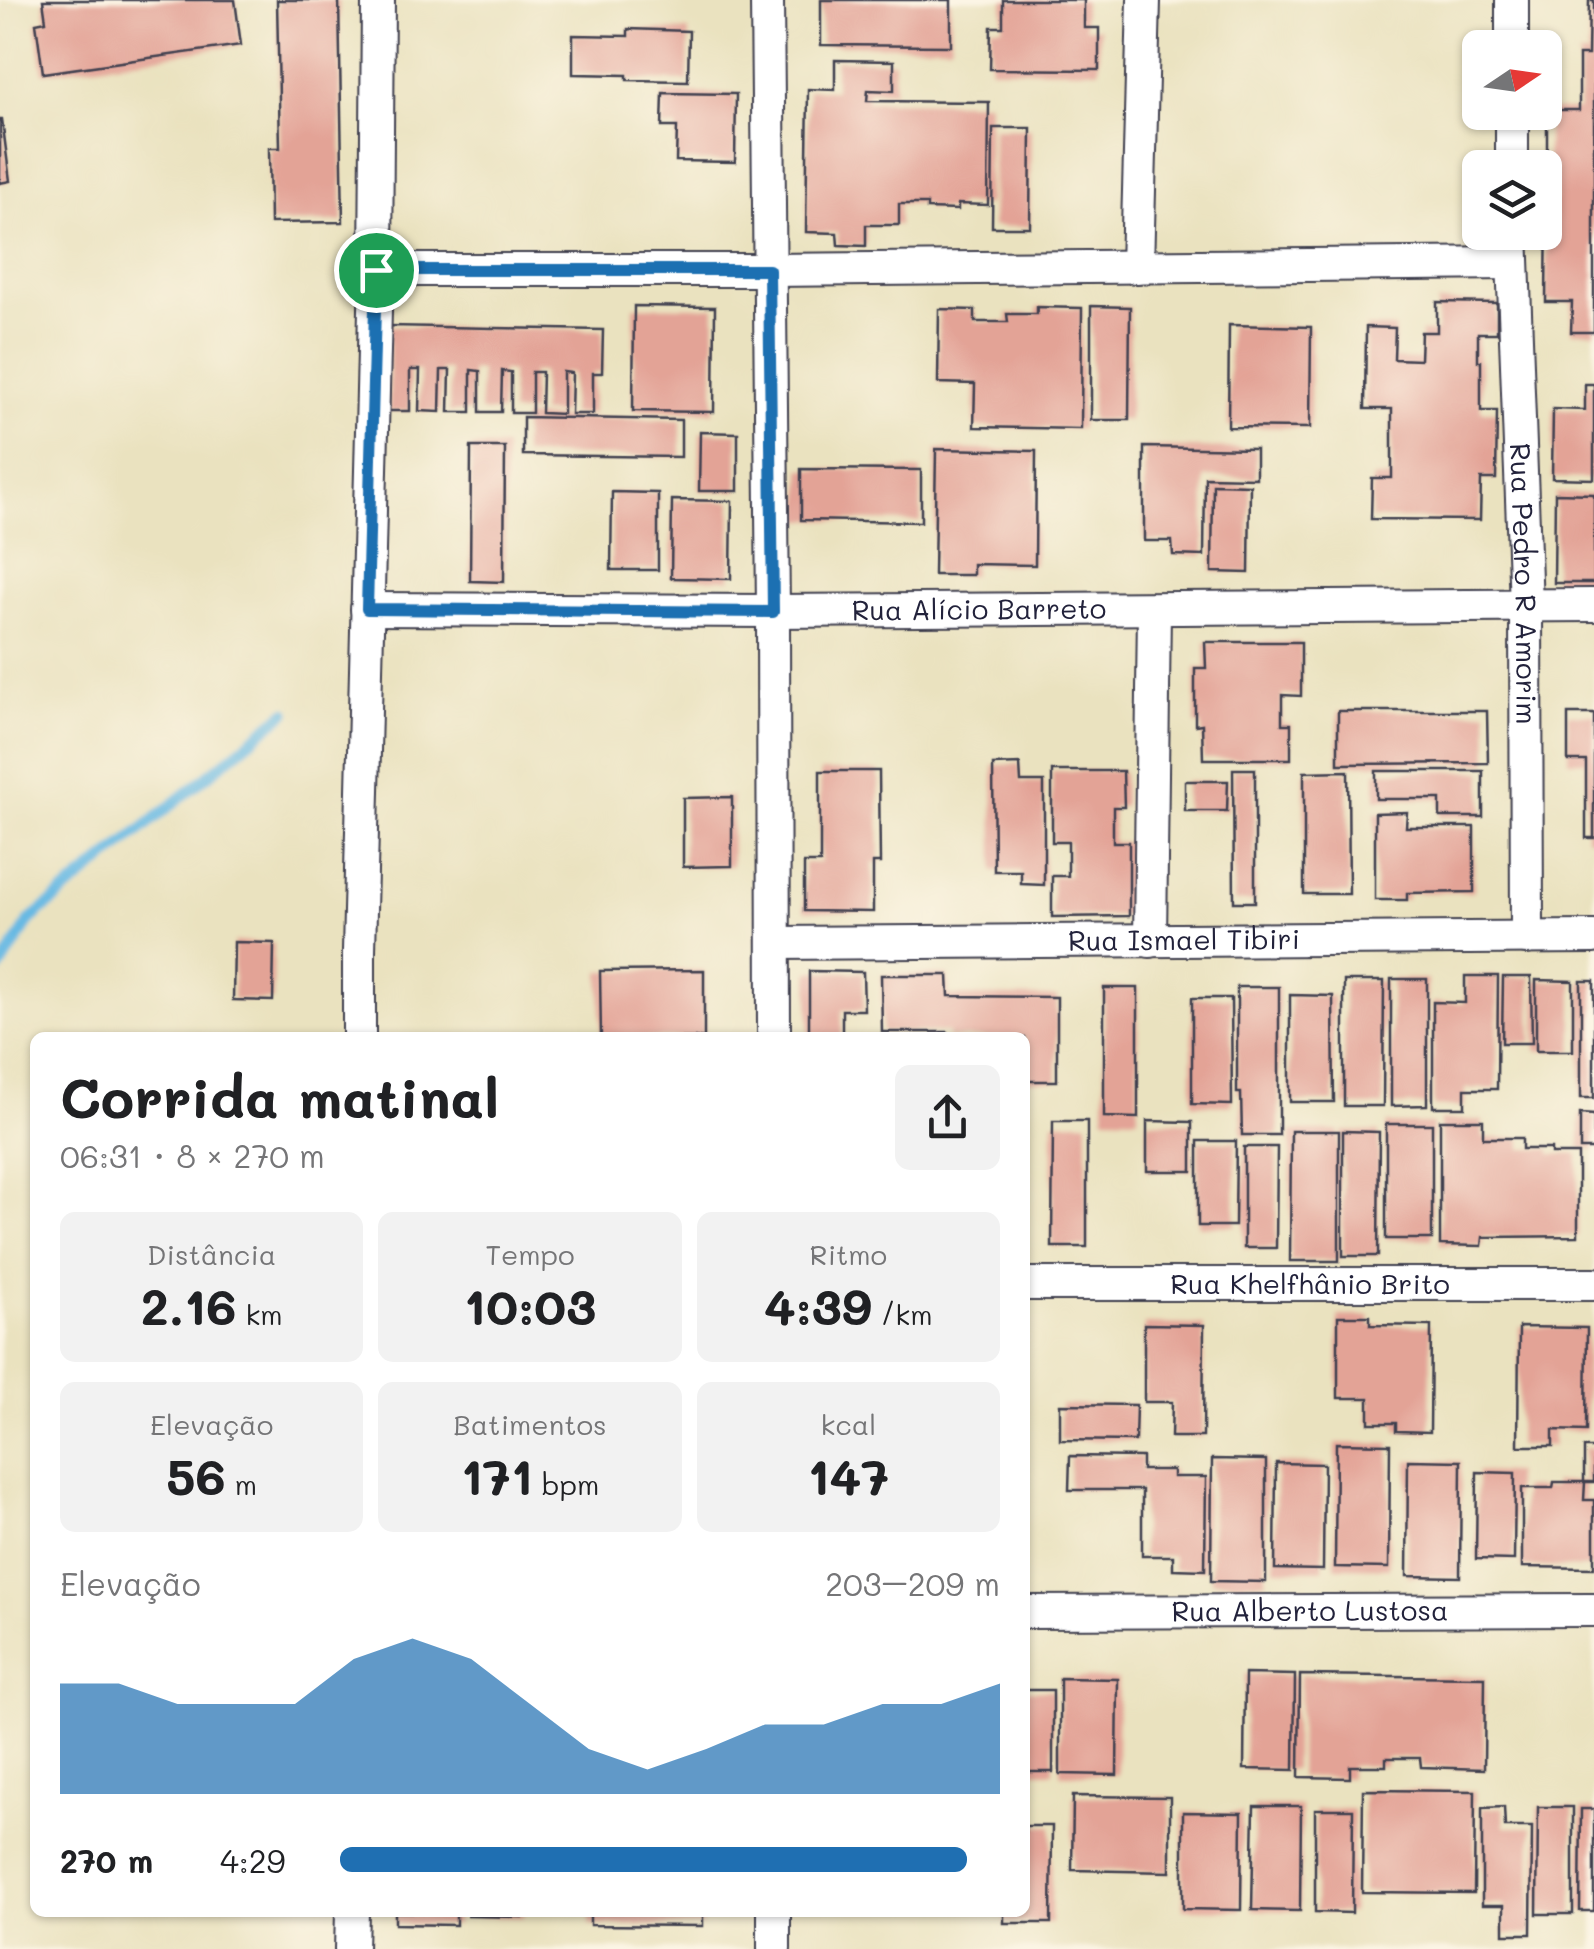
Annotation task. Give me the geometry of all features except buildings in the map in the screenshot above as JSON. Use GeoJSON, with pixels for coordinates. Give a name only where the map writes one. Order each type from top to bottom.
{"type":"FeatureCollection","features":[{"type":"Feature","properties":{"kind":"street"},"geometry":{"type":"LineString","coordinates":[[360,1032],[378,0]]}},
{"type":"Feature","properties":{"kind":"street"},"geometry":{"type":"LineString","coordinates":[[766,0],[774,1032]]}},
{"type":"Feature","properties":{"kind":"street"},"geometry":{"type":"LineString","coordinates":[[1137,267],[1144,0]]}},
{"type":"Feature","properties":{"kind":"street"},"geometry":{"type":"LineString","coordinates":[[1512,0],[1512,30]]}},
{"type":"Feature","properties":{"kind":"street"},"geometry":{"type":"LineString","coordinates":[[376,270],[1137,267],[1473,250]]}},
{"type":"Feature","properties":{"kind":"street","name":"Rua Pedro R Amorim"},"geometry":{"type":"LineString","coordinates":[[1512,250],[1526,606],[1527,938]]}},
{"type":"Feature","properties":{"kind":"street","name":"Rua Alício Barreto"},"geometry":{"type":"LineString","coordinates":[[367,609],[773,612],[1594,605]]}},
{"type":"Feature","properties":{"kind":"street"},"geometry":{"type":"LineString","coordinates":[[1150,941],[1154,609]]}},
{"type":"Feature","properties":{"kind":"street","name":"Rua Ismael Tibiri"},"geometry":{"type":"LineString","coordinates":[[774,943],[1594,937]]}},
{"type":"Feature","properties":{"kind":"street","name":"Rua Khelfhânio Brito"},"geometry":{"type":"LineString","coordinates":[[1030,1284],[1594,1284]]}},
{"type":"Feature","properties":{"kind":"street","name":"Rua Alberto Lustosa"},"geometry":{"type":"LineString","coordinates":[[1030,1612],[1594,1610]]}},
{"type":"Feature","properties":{"kind":"street"},"geometry":{"type":"LineString","coordinates":[[351,1949],[352,1917]]}},
{"type":"Feature","properties":{"kind":"street"},"geometry":{"type":"LineString","coordinates":[[774,1917],[774,1949]]}},
{"type":"Feature","properties":{"kind":"waterway"},"geometry":{"type":"LineString","coordinates":[[0,969],[30,920],[286,712]]}},
{"type":"Feature","properties":{"kind":"route"},"geometry":{"type":"LineString","coordinates":[[376,270],[769,270],[773,612],[367,609],[376,270]]}}]}
